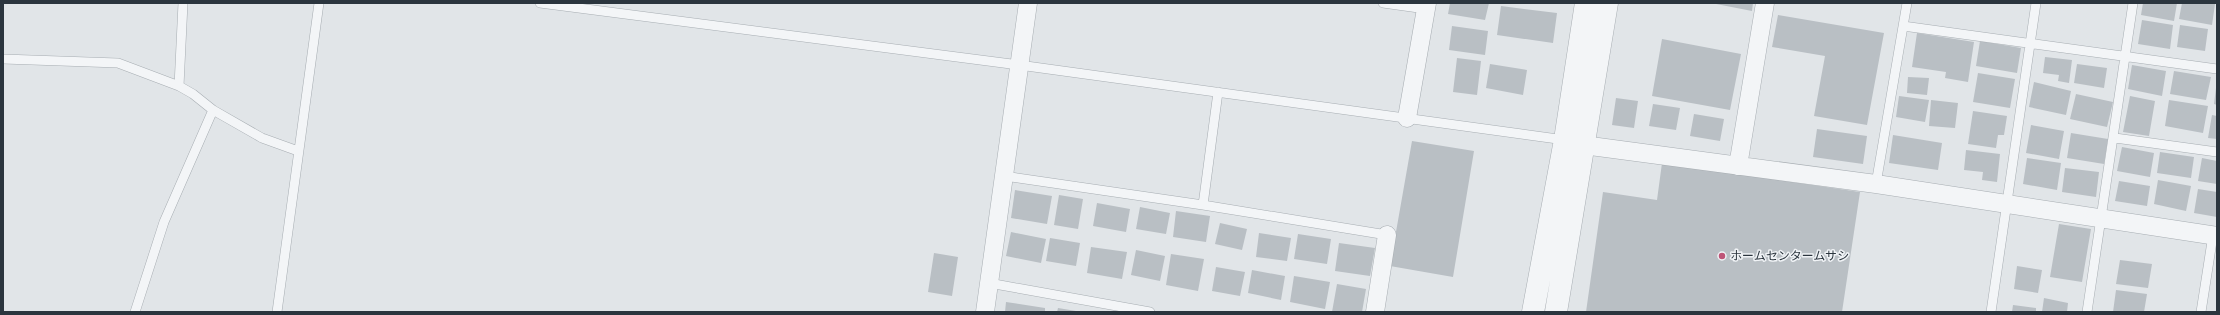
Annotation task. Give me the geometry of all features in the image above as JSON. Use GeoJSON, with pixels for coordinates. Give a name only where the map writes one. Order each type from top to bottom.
{"type":"FeatureCollection","features":[{"type":"Feature","properties":{"kind":"street"},"geometry":{"type":"LineString","coordinates":[[985,312],[1028,3]]}},
{"type":"Feature","properties":{"kind":"street"},"geometry":{"type":"LineString","coordinates":[[1556,312],[1574,143],[1586,3]]}},
{"type":"Feature","properties":{"kind":"street"},"geometry":{"type":"LineString","coordinates":[[1533,312],[1607,3]]}},
{"type":"Feature","properties":{"kind":"street"},"geometry":{"type":"LineString","coordinates":[[1738,166],[1765,3]]}},
{"type":"Feature","properties":{"kind":"street"},"geometry":{"type":"LineString","coordinates":[[1407,118],[1427,6]]}},
{"type":"Feature","properties":{"kind":"street"},"geometry":{"type":"LineString","coordinates":[[1574,143],[1876,184],[2215,235]]}},
{"type":"Feature","properties":{"kind":"street"},"geometry":{"type":"LineString","coordinates":[[1375,312],[1387,235]]}},
{"type":"Feature","properties":{"kind":"lane"},"geometry":{"type":"LineString","coordinates":[[179,86],[183,3]]}},
{"type":"Feature","properties":{"kind":"lane"},"geometry":{"type":"LineString","coordinates":[[277,312],[319,3]]}},
{"type":"Feature","properties":{"kind":"lane"},"geometry":{"type":"LineString","coordinates":[[540,3],[1019,65],[1407,118],[1574,143]]}},
{"type":"Feature","properties":{"kind":"lane"},"geometry":{"type":"LineString","coordinates":[[1383,3],[1427,6]]}},
{"type":"Feature","properties":{"kind":"lane"},"geometry":{"type":"LineString","coordinates":[[1876,184],[1906,3]]}},
{"type":"Feature","properties":{"kind":"lane"},"geometry":{"type":"LineString","coordinates":[[1991,312],[2008,204],[2036,3]]}},
{"type":"Feature","properties":{"kind":"lane"},"geometry":{"type":"LineString","coordinates":[[2087,312],[2133,3]]}},
{"type":"Feature","properties":{"kind":"lane"},"geometry":{"type":"LineString","coordinates":[[1903,26],[2217,69]]}},
{"type":"Feature","properties":{"kind":"lane"},"geometry":{"type":"LineString","coordinates":[[3,59],[118,63],[179,86],[193,94],[213,110],[262,138],[298,151]]}},
{"type":"Feature","properties":{"kind":"lane"},"geometry":{"type":"LineString","coordinates":[[1203,205],[1218,92]]}},
{"type":"Feature","properties":{"kind":"lane"},"geometry":{"type":"LineString","coordinates":[[135,312],[164,222],[213,110]]}},
{"type":"Feature","properties":{"kind":"lane"},"geometry":{"type":"LineString","coordinates":[[2114,138],[2217,152]]}},
{"type":"Feature","properties":{"kind":"lane"},"geometry":{"type":"LineString","coordinates":[[1004,176],[1203,205],[1387,235]]}},
{"type":"Feature","properties":{"kind":"lane"},"geometry":{"type":"LineString","coordinates":[[2201,312],[2215,235]]}},
{"type":"Feature","properties":{"kind":"lane"},"geometry":{"type":"LineString","coordinates":[[989,283],[1150,312]]}},
{"type":"Feature","properties":{"kind":"building"},"geometry":{"type":"Polygon","coordinates":[[[1450,3],[1489,3],[1485,20],[1448,14],[1450,3]]]}},
{"type":"Feature","properties":{"kind":"building"},"geometry":{"type":"Polygon","coordinates":[[[1711,3],[1753,3],[1752,11],[1711,3]]]}},
{"type":"Feature","properties":{"kind":"building"},"geometry":{"type":"Polygon","coordinates":[[[2143,3],[2177,3],[2174,21],[2141,15],[2143,3]]]}},
{"type":"Feature","properties":{"kind":"building"},"geometry":{"type":"Polygon","coordinates":[[[2182,3],[2215,4],[2212,25],[2179,19],[2182,3]]]}},
{"type":"Feature","properties":{"kind":"building"},"geometry":{"type":"Polygon","coordinates":[[[1501,6],[1557,13],[1553,43],[1497,35],[1501,6]]]}},
{"type":"Feature","properties":{"kind":"building"},"geometry":{"type":"Polygon","coordinates":[[[1778,15],[1884,33],[1867,125],[1814,116],[1825,56],[1772,47],[1778,15]]]}},
{"type":"Feature","properties":{"kind":"building"},"geometry":{"type":"Polygon","coordinates":[[[2142,20],[2173,25],[2170,49],[2138,44],[2142,20]]]}},
{"type":"Feature","properties":{"kind":"building"},"geometry":{"type":"Polygon","coordinates":[[[2180,25],[2208,29],[2205,51],[2177,47],[2180,25]]]}},
{"type":"Feature","properties":{"kind":"building"},"geometry":{"type":"Polygon","coordinates":[[[1452,26],[1488,31],[1485,55],[1449,50],[1452,26]]]}},
{"type":"Feature","properties":{"kind":"building"},"geometry":{"type":"Polygon","coordinates":[[[1917,33],[1974,42],[1968,82],[1945,78],[1946,72],[1912,67],[1917,33]]]}},
{"type":"Feature","properties":{"kind":"building"},"geometry":{"type":"Polygon","coordinates":[[[1662,39],[1741,54],[1730,110],[1652,96],[1662,39]]]}},
{"type":"Feature","properties":{"kind":"building"},"geometry":{"type":"Polygon","coordinates":[[[1980,41],[2021,48],[2017,73],[1976,66],[1980,41]]]}},
{"type":"Feature","properties":{"kind":"building"},"geometry":{"type":"Polygon","coordinates":[[[2045,57],[2072,60],[2069,83],[2058,81],[2059,75],[2043,73],[2045,57]]]}},
{"type":"Feature","properties":{"kind":"building"},"geometry":{"type":"Polygon","coordinates":[[[1457,58],[1481,61],[1477,95],[1453,92],[1457,58]]]}},
{"type":"Feature","properties":{"kind":"building"},"geometry":{"type":"Polygon","coordinates":[[[1490,64],[1527,70],[1523,95],[1486,88],[1490,64]]]}},
{"type":"Feature","properties":{"kind":"building"},"geometry":{"type":"Polygon","coordinates":[[[2077,64],[2107,68],[2104,88],[2074,83],[2077,64]]]}},
{"type":"Feature","properties":{"kind":"building"},"geometry":{"type":"Polygon","coordinates":[[[2132,65],[2166,71],[2162,96],[2128,89],[2132,65]]]}},
{"type":"Feature","properties":{"kind":"building"},"geometry":{"type":"Polygon","coordinates":[[[2174,71],[2211,77],[2206,100],[2170,94],[2174,71]]]}},
{"type":"Feature","properties":{"kind":"building"},"geometry":{"type":"Polygon","coordinates":[[[1978,73],[2015,79],[2010,108],[1973,102],[1978,73]]]}},
{"type":"Feature","properties":{"kind":"building"},"geometry":{"type":"Polygon","coordinates":[[[1908,77],[1929,78],[1927,95],[1907,93],[1908,77]]]}},
{"type":"Feature","properties":{"kind":"building"},"geometry":{"type":"Polygon","coordinates":[[[2034,82],[2071,91],[2066,115],[2029,107],[2034,82]]]}},
{"type":"Feature","properties":{"kind":"building"},"geometry":{"type":"Polygon","coordinates":[[[2217,88],[2217,105],[2214,104],[2217,88]]]}},
{"type":"Feature","properties":{"kind":"building"},"geometry":{"type":"Polygon","coordinates":[[[2076,94],[2113,102],[2107,127],[2070,119],[2076,94]]]}},
{"type":"Feature","properties":{"kind":"building"},"geometry":{"type":"Polygon","coordinates":[[[1899,96],[1929,100],[1925,122],[1896,117],[1899,96]]]}},
{"type":"Feature","properties":{"kind":"building"},"geometry":{"type":"Polygon","coordinates":[[[2130,96],[2155,101],[2149,136],[2123,132],[2130,96]]]}},
{"type":"Feature","properties":{"kind":"building"},"geometry":{"type":"Polygon","coordinates":[[[1616,98],[1638,101],[1634,128],[1612,125],[1616,98]]]}},
{"type":"Feature","properties":{"kind":"building"},"geometry":{"type":"Polygon","coordinates":[[[1931,100],[1958,103],[1955,128],[1929,126],[1931,100]]]}},
{"type":"Feature","properties":{"kind":"building"},"geometry":{"type":"Polygon","coordinates":[[[2169,100],[2208,106],[2203,133],[2165,126],[2169,100]]]}},
{"type":"Feature","properties":{"kind":"building"},"geometry":{"type":"Polygon","coordinates":[[[1653,104],[1680,108],[1676,130],[1649,126],[1653,104]]]}},
{"type":"Feature","properties":{"kind":"building"},"geometry":{"type":"Polygon","coordinates":[[[1973,111],[2007,116],[2004,135],[1998,135],[1996,148],[1968,144],[1973,111]]]}},
{"type":"Feature","properties":{"kind":"building"},"geometry":{"type":"Polygon","coordinates":[[[1694,114],[1724,119],[1720,141],[1690,136],[1694,114]]]}},
{"type":"Feature","properties":{"kind":"building"},"geometry":{"type":"Polygon","coordinates":[[[2212,115],[2217,116],[2217,139],[2208,138],[2212,115]]]}},
{"type":"Feature","properties":{"kind":"building"},"geometry":{"type":"Polygon","coordinates":[[[2031,125],[2064,131],[2059,159],[2026,153],[2031,125]]]}},
{"type":"Feature","properties":{"kind":"building"},"geometry":{"type":"Polygon","coordinates":[[[1817,129],[1867,136],[1863,164],[1813,157],[1817,129]]]}},
{"type":"Feature","properties":{"kind":"building"},"geometry":{"type":"Polygon","coordinates":[[[2071,133],[2108,139],[2104,164],[2067,158],[2071,133]]]}},
{"type":"Feature","properties":{"kind":"building"},"geometry":{"type":"Polygon","coordinates":[[[1893,135],[1942,143],[1938,170],[1889,163],[1893,135]]]}},
{"type":"Feature","properties":{"kind":"building"},"geometry":{"type":"Polygon","coordinates":[[[1412,141],[1474,151],[1453,277],[1390,266],[1412,141]]]}},
{"type":"Feature","properties":{"kind":"building"},"geometry":{"type":"Polygon","coordinates":[[[2122,147],[2154,153],[2150,177],[2117,171],[2122,147]]]}},
{"type":"Feature","properties":{"kind":"building"},"geometry":{"type":"Polygon","coordinates":[[[1966,150],[2000,154],[1997,182],[1982,180],[1983,172],[1964,170],[1966,150]]]}},
{"type":"Feature","properties":{"kind":"building"},"geometry":{"type":"Polygon","coordinates":[[[2160,152],[2194,157],[2191,178],[2157,173],[2160,152]]]}},
{"type":"Feature","properties":{"kind":"building"},"geometry":{"type":"Polygon","coordinates":[[[2027,158],[2061,163],[2057,190],[2023,184],[2027,158]]]}},
{"type":"Feature","properties":{"kind":"building"},"geometry":{"type":"Polygon","coordinates":[[[2202,158],[2217,161],[2217,184],[2198,181],[2202,158]]]}},
{"type":"Feature","properties":{"kind":"building","name":"ホームセンタームサシ"},"geometry":{"type":"Polygon","coordinates":[[[1662,163],[1860,192],[1842,312],[1586,312],[1603,192],[1657,200],[1662,163]]]}},
{"type":"Feature","properties":{"kind":"building"},"geometry":{"type":"Polygon","coordinates":[[[2065,168],[2099,172],[2096,197],[2062,192],[2065,168]]]}},
{"type":"Feature","properties":{"kind":"building"},"geometry":{"type":"Polygon","coordinates":[[[2158,180],[2191,186],[2186,211],[2154,204],[2158,180]]]}},
{"type":"Feature","properties":{"kind":"building"},"geometry":{"type":"Polygon","coordinates":[[[2119,181],[2150,186],[2147,206],[2115,201],[2119,181]]]}},
{"type":"Feature","properties":{"kind":"building"},"geometry":{"type":"Polygon","coordinates":[[[2198,189],[2217,192],[2217,217],[2194,213],[2198,189]]]}},
{"type":"Feature","properties":{"kind":"building"},"geometry":{"type":"Polygon","coordinates":[[[1015,190],[1052,196],[1047,224],[1011,218],[1015,190]]]}},
{"type":"Feature","properties":{"kind":"building"},"geometry":{"type":"Polygon","coordinates":[[[1059,195],[1083,199],[1078,229],[1054,225],[1059,195]]]}},
{"type":"Feature","properties":{"kind":"building"},"geometry":{"type":"Polygon","coordinates":[[[1097,203],[1130,209],[1126,232],[1093,226],[1097,203]]]}},
{"type":"Feature","properties":{"kind":"building"},"geometry":{"type":"Polygon","coordinates":[[[1140,207],[1170,213],[1166,234],[1136,229],[1140,207]]]}},
{"type":"Feature","properties":{"kind":"building"},"geometry":{"type":"Polygon","coordinates":[[[1176,211],[1210,216],[1206,242],[1173,237],[1176,211]]]}},
{"type":"Feature","properties":{"kind":"building"},"geometry":{"type":"Polygon","coordinates":[[[1220,223],[1247,229],[1242,250],[1215,244],[1220,223]]]}},
{"type":"Feature","properties":{"kind":"building"},"geometry":{"type":"Polygon","coordinates":[[[2059,224],[2091,229],[2082,282],[2050,277],[2059,224]]]}},
{"type":"Feature","properties":{"kind":"building"},"geometry":{"type":"Polygon","coordinates":[[[1011,232],[1046,239],[1041,263],[1006,256],[1011,232]]]}},
{"type":"Feature","properties":{"kind":"building"},"geometry":{"type":"Polygon","coordinates":[[[1259,233],[1291,238],[1287,261],[1256,257],[1259,233]]]}},
{"type":"Feature","properties":{"kind":"building"},"geometry":{"type":"Polygon","coordinates":[[[1298,234],[1331,239],[1327,264],[1294,259],[1298,234]]]}},
{"type":"Feature","properties":{"kind":"building"},"geometry":{"type":"Polygon","coordinates":[[[1050,238],[1080,243],[1076,266],[1046,261],[1050,238]]]}},
{"type":"Feature","properties":{"kind":"building"},"geometry":{"type":"Polygon","coordinates":[[[1339,243],[1375,248],[1370,276],[1335,271],[1339,243]]]}},
{"type":"Feature","properties":{"kind":"building"},"geometry":{"type":"Polygon","coordinates":[[[1091,247],[1127,252],[1122,279],[1087,273],[1091,247]]]}},
{"type":"Feature","properties":{"kind":"building"},"geometry":{"type":"Polygon","coordinates":[[[1136,250],[1165,256],[1160,281],[1131,275],[1136,250]]]}},
{"type":"Feature","properties":{"kind":"building"},"geometry":{"type":"Polygon","coordinates":[[[934,253],[958,257],[952,296],[928,292],[934,253]]]}},
{"type":"Feature","properties":{"kind":"building"},"geometry":{"type":"Polygon","coordinates":[[[1171,254],[1204,259],[1198,291],[1166,285],[1171,254]]]}},
{"type":"Feature","properties":{"kind":"building"},"geometry":{"type":"Polygon","coordinates":[[[2120,260],[2152,264],[2148,288],[2116,284],[2120,260]]]}},
{"type":"Feature","properties":{"kind":"building"},"geometry":{"type":"Polygon","coordinates":[[[2017,266],[2042,270],[2038,293],[2014,289],[2017,266]]]}},
{"type":"Feature","properties":{"kind":"building"},"geometry":{"type":"Polygon","coordinates":[[[1216,267],[1245,272],[1240,296],[1212,291],[1216,267]]]}},
{"type":"Feature","properties":{"kind":"building"},"geometry":{"type":"Polygon","coordinates":[[[1252,270],[1285,276],[1281,300],[1248,293],[1252,270]]]}},
{"type":"Feature","properties":{"kind":"building"},"geometry":{"type":"Polygon","coordinates":[[[1294,276],[1330,282],[1325,309],[1290,302],[1294,276]]]}},
{"type":"Feature","properties":{"kind":"building"},"geometry":{"type":"Polygon","coordinates":[[[1337,284],[1366,289],[1362,312],[1332,312],[1337,284]]]}},
{"type":"Feature","properties":{"kind":"building"},"geometry":{"type":"Polygon","coordinates":[[[2116,290],[2147,294],[2144,312],[2113,312],[2116,290]]]}},
{"type":"Feature","properties":{"kind":"building"},"geometry":{"type":"Polygon","coordinates":[[[2044,298],[2068,303],[2067,312],[2042,312],[2044,298]]]}},
{"type":"Feature","properties":{"kind":"building"},"geometry":{"type":"Polygon","coordinates":[[[1006,302],[1045,308],[1045,312],[1005,312],[1006,302]]]}},
{"type":"Feature","properties":{"kind":"building"},"geometry":{"type":"Polygon","coordinates":[[[2013,305],[2036,308],[2036,312],[2012,312],[2013,305]]]}},
{"type":"Feature","properties":{"kind":"building"},"geometry":{"type":"Polygon","coordinates":[[[1058,308],[1076,311],[1076,312],[1057,312],[1058,308]]]}},
{"type":"Feature","properties":{"kind":"place","name":"ホームセンタームサシ"},"geometry":{"type":"Point","coordinates":[1722,256]}}]}
